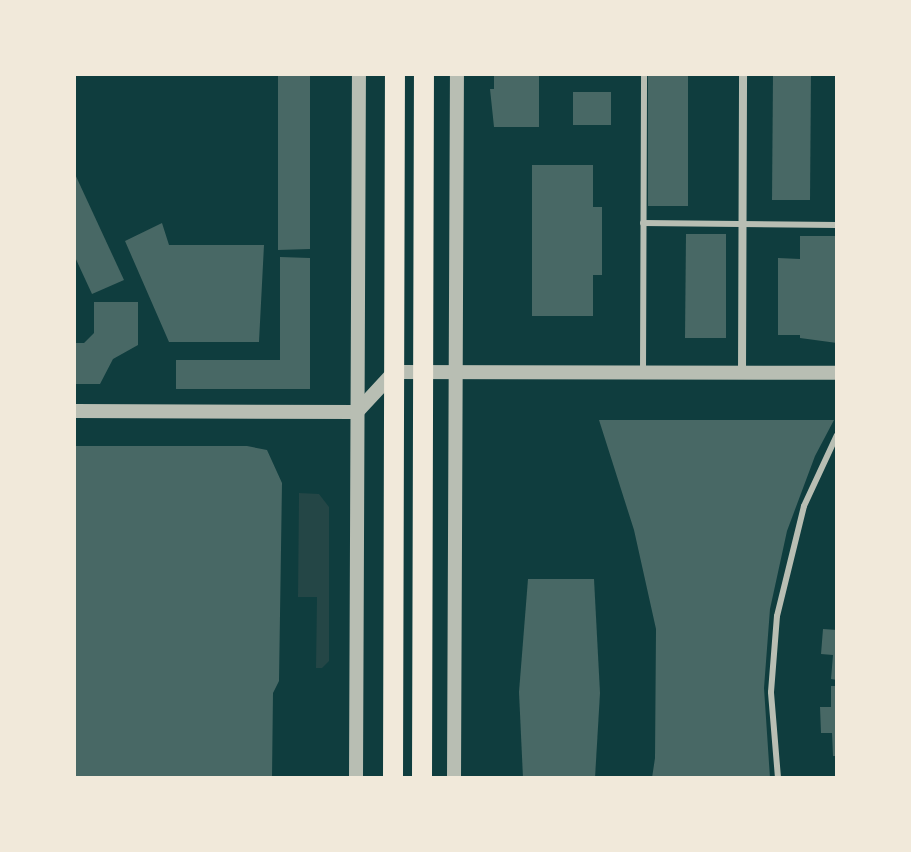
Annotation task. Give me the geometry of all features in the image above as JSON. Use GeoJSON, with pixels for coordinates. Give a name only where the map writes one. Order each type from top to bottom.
{"type":"FeatureCollection","features":[{"type":"Feature","properties":{"kind":"main road"},"geometry":{"type":"LineString","coordinates":[[393,778],[395,74]]}},
{"type":"Feature","properties":{"kind":"main road"},"geometry":{"type":"LineString","coordinates":[[422,778],[424,74]]}},
{"type":"Feature","properties":{"kind":"street"},"geometry":{"type":"LineString","coordinates":[[356,778],[359,74]]}},
{"type":"Feature","properties":{"kind":"street"},"geometry":{"type":"LineString","coordinates":[[454,778],[457,74]]}},
{"type":"Feature","properties":{"kind":"street"},"geometry":{"type":"LineString","coordinates":[[742,373],[743,74]]}},
{"type":"Feature","properties":{"kind":"street"},"geometry":{"type":"LineString","coordinates":[[74,411],[357,412],[394,372],[837,373]]}},
{"type":"Feature","properties":{"kind":"lane"},"geometry":{"type":"LineString","coordinates":[[643,373],[644,74]]}},
{"type":"Feature","properties":{"kind":"lane"},"geometry":{"type":"LineString","coordinates":[[643,223],[837,225]]}},
{"type":"Feature","properties":{"kind":"lane"},"geometry":{"type":"LineString","coordinates":[[778,778],[771,692],[777,616],[804,506],[837,435]]}},
{"type":"Feature","properties":{"kind":"shaded area"},"geometry":{"type":"Polygon","coordinates":[[[299,493],[319,494],[329,507],[329,661],[322,668],[316,668],[317,597],[298,597],[299,493]]]}},
{"type":"Feature","properties":{"kind":"building"},"geometry":{"type":"Polygon","coordinates":[[[278,74],[310,74],[310,249],[278,250],[278,74]]]}},
{"type":"Feature","properties":{"kind":"building"},"geometry":{"type":"Polygon","coordinates":[[[494,74],[539,74],[539,127],[494,127],[490,89],[494,89],[494,74]]]}},
{"type":"Feature","properties":{"kind":"building"},"geometry":{"type":"Polygon","coordinates":[[[648,74],[688,74],[688,206],[648,206],[648,74]]]}},
{"type":"Feature","properties":{"kind":"building"},"geometry":{"type":"Polygon","coordinates":[[[773,74],[811,74],[810,200],[772,200],[773,74]]]}},
{"type":"Feature","properties":{"kind":"building"},"geometry":{"type":"Polygon","coordinates":[[[573,92],[611,92],[611,125],[573,125],[573,92]]]}},
{"type":"Feature","properties":{"kind":"building"},"geometry":{"type":"Polygon","coordinates":[[[532,165],[593,165],[593,207],[602,207],[602,275],[593,275],[593,316],[532,316],[532,165]]]}},
{"type":"Feature","properties":{"kind":"building"},"geometry":{"type":"Polygon","coordinates":[[[74,172],[124,280],[92,294],[74,255],[74,172]]]}},
{"type":"Feature","properties":{"kind":"building"},"geometry":{"type":"Polygon","coordinates":[[[162,223],[169,245],[264,245],[259,342],[169,342],[125,241],[162,223]]]}},
{"type":"Feature","properties":{"kind":"building"},"geometry":{"type":"Polygon","coordinates":[[[686,234],[726,234],[726,338],[685,338],[686,234]]]}},
{"type":"Feature","properties":{"kind":"building"},"geometry":{"type":"Polygon","coordinates":[[[800,236],[837,236],[837,343],[800,338],[800,335],[778,335],[778,258],[800,259],[800,236]]]}},
{"type":"Feature","properties":{"kind":"building"},"geometry":{"type":"Polygon","coordinates":[[[280,257],[310,258],[310,389],[176,389],[176,360],[280,360],[280,257]]]}},
{"type":"Feature","properties":{"kind":"building"},"geometry":{"type":"Polygon","coordinates":[[[94,302],[138,302],[138,345],[113,359],[100,384],[74,384],[74,343],[84,343],[94,333],[94,302]]]}},
{"type":"Feature","properties":{"kind":"building"},"geometry":{"type":"Polygon","coordinates":[[[599,420],[834,420],[815,456],[787,531],[770,609],[764,688],[770,778],[652,778],[655,758],[656,629],[634,530],[599,420]]]}},
{"type":"Feature","properties":{"kind":"building"},"geometry":{"type":"Polygon","coordinates":[[[74,446],[247,446],[267,450],[282,483],[279,681],[273,693],[272,778],[74,778],[74,446]]]}},
{"type":"Feature","properties":{"kind":"building"},"geometry":{"type":"Polygon","coordinates":[[[528,579],[594,579],[600,693],[595,778],[523,778],[519,692],[528,579]]]}},
{"type":"Feature","properties":{"kind":"building"},"geometry":{"type":"Polygon","coordinates":[[[823,629],[837,630],[837,680],[831,679],[833,655],[821,654],[823,629]]]}},
{"type":"Feature","properties":{"kind":"building"},"geometry":{"type":"Polygon","coordinates":[[[831,686],[837,686],[837,756],[833,756],[832,733],[821,733],[820,707],[831,707],[831,686]]]}}]}
